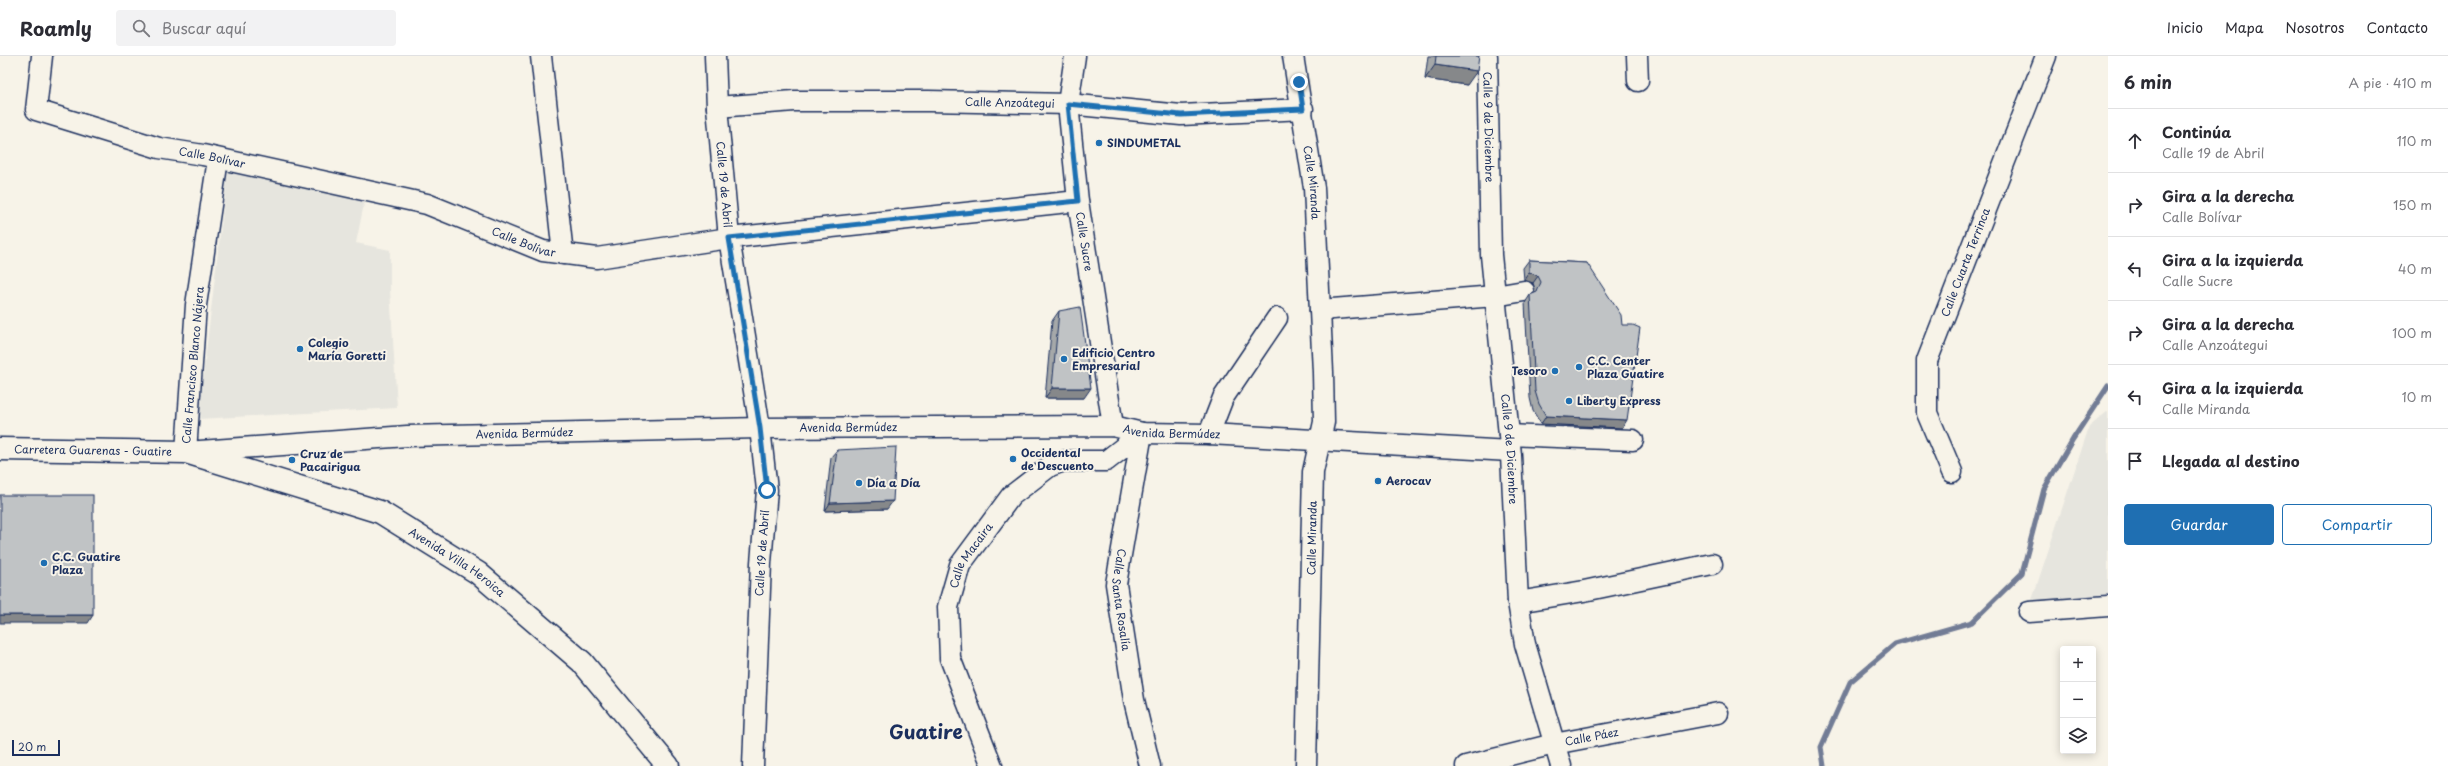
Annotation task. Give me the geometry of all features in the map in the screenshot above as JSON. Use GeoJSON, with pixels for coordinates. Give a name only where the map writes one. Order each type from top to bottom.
{"type":"FeatureCollection","features":[{"type":"Feature","properties":{"kind":"main road","name":"Carretera Guarenas - Guatire"},"geometry":{"type":"LineString","coordinates":[[0,449],[186,452]]}},
{"type":"Feature","properties":{"kind":"main road","name":"Avenida Villa Heroica"},"geometry":{"type":"LineString","coordinates":[[186,452],[380,512],[478,573],[582,662],[668,766]]}},
{"type":"Feature","properties":{"kind":"street","name":"Calle Bolívar"},"geometry":{"type":"LineString","coordinates":[[42,56],[36,110],[159,148],[211,157],[427,204],[543,251],[564,254],[598,258],[729,238],[1078,201]]}},
{"type":"Feature","properties":{"kind":"street"},"geometry":{"type":"LineString","coordinates":[[541,56],[564,254]]}},
{"type":"Feature","properties":{"kind":"street","name":"Calle 19 de Abril"},"geometry":{"type":"LineString","coordinates":[[715,56],[717,107],[729,238],[760,428],[767,490],[761,563],[753,766]]}},
{"type":"Feature","properties":{"kind":"street","name":"Calle Sucre"},"geometry":{"type":"LineString","coordinates":[[1075,56],[1068,104],[1078,201],[1113,426]]}},
{"type":"Feature","properties":{"kind":"street","name":"Calle Miranda"},"geometry":{"type":"LineString","coordinates":[[1293,56],[1303,109],[1314,188],[1324,422],[1314,472],[1306,766]]}},
{"type":"Feature","properties":{"kind":"street","name":"Calle 9 de Diciembre"},"geometry":{"type":"LineString","coordinates":[[1487,56],[1491,255],[1510,443],[1518,602],[1525,644],[1561,766]]}},
{"type":"Feature","properties":{"kind":"street"},"geometry":{"type":"LineString","coordinates":[[1637,56],[1638,82]]}},
{"type":"Feature","properties":{"kind":"street","name":"Calle Cuarta Terrinca"},"geometry":{"type":"LineString","coordinates":[[1952,472],[1927,413],[1927,361],[2046,56]]}},
{"type":"Feature","properties":{"kind":"street","name":"Calle Anzoátegui"},"geometry":{"type":"LineString","coordinates":[[717,107],[794,101],[1068,104],[1181,115],[1303,109]]}},
{"type":"Feature","properties":{"kind":"street","name":"Calle Francisco Blanco Nájera"},"geometry":{"type":"LineString","coordinates":[[186,452],[196,305],[211,157]]}},
{"type":"Feature","properties":{"kind":"street"},"geometry":{"type":"LineString","coordinates":[[1320,310],[1495,296],[1524,291]]}},
{"type":"Feature","properties":{"kind":"street"},"geometry":{"type":"LineString","coordinates":[[1210,434],[1223,398],[1277,318]]}},
{"type":"Feature","properties":{"kind":"street","name":"Avenida Bermúdez"},"geometry":{"type":"LineString","coordinates":[[186,452],[406,436],[760,428],[1113,426],[1142,433],[1210,434],[1320,441],[1510,443],[1633,440]]}},
{"type":"Feature","properties":{"kind":"street","name":"Calle Macaira"},"geometry":{"type":"LineString","coordinates":[[992,766],[950,658],[948,607],[960,565],[1011,496],[1044,470],[1064,461],[1106,461],[1142,433]]}},
{"type":"Feature","properties":{"kind":"street","name":"Calle Santa Rosalía"},"geometry":{"type":"LineString","coordinates":[[1142,433],[1116,584],[1134,700],[1150,766]]}},
{"type":"Feature","properties":{"kind":"street"},"geometry":{"type":"LineString","coordinates":[[1518,602],[1584,591],[1712,564]]}},
{"type":"Feature","properties":{"kind":"street"},"geometry":{"type":"LineString","coordinates":[[2030,612],[2108,606]]}},
{"type":"Feature","properties":{"kind":"street","name":"Calle Páez"},"geometry":{"type":"LineString","coordinates":[[1466,766],[1554,744],[1718,713]]}},
{"type":"Feature","properties":{"kind":"shaded area","name":"Colegio María Goretti"},"geometry":{"type":"Polygon","coordinates":[[[228,168],[365,199],[356,243],[390,250],[390,289],[397,408],[198,419],[228,168]]]}},
{"type":"Feature","properties":{"kind":"shaded area"},"geometry":{"type":"Polygon","coordinates":[[[2108,411],[2108,603],[2029,609],[2089,427],[2108,411]]]}},
{"type":"Feature","properties":{"kind":"building"},"geometry":{"type":"Polygon","coordinates":[[[1436,56],[1479,56],[1477,71],[1435,65],[1436,56]]]}},
{"type":"Feature","properties":{"kind":"building","name":"C.C. Center Plaza Guatire"},"geometry":{"type":"Polygon","coordinates":[[[1529,260],[1587,263],[1621,315],[1622,325],[1633,325],[1640,328],[1627,420],[1546,416],[1539,404],[1535,391],[1530,295],[1537,292],[1541,282],[1538,276],[1529,272],[1529,260]]]}},
{"type":"Feature","properties":{"kind":"building","name":"Edificio Centro Empresarial"},"geometry":{"type":"Polygon","coordinates":[[[1080,307],[1091,388],[1052,388],[1059,311],[1080,307]]]}},
{"type":"Feature","properties":{"kind":"building","name":"Día a Día"},"geometry":{"type":"Polygon","coordinates":[[[896,447],[893,501],[830,503],[837,450],[896,447]]]}},
{"type":"Feature","properties":{"kind":"building","name":"C.C. Guatire Plaza"},"geometry":{"type":"Polygon","coordinates":[[[0,495],[93,495],[93,615],[0,615],[0,495]]]}},
{"type":"Feature","properties":{"kind":"waterway"},"geometry":{"type":"LineString","coordinates":[[1824,766],[1821,747],[1850,682],[1895,644],[1972,622],[2022,573],[2044,489],[2073,439],[2108,386]]}},
{"type":"Feature","properties":{"kind":"place","name":"SINDUMETAL"},"geometry":{"type":"Point","coordinates":[1099,143]}},
{"type":"Feature","properties":{"kind":"place","name":"Colegio María Goretti"},"geometry":{"type":"Point","coordinates":[300,349]}},
{"type":"Feature","properties":{"kind":"place","name":"Edificio Centro Empresarial"},"geometry":{"type":"Point","coordinates":[1064,359]}},
{"type":"Feature","properties":{"kind":"place","name":"C.C. Center Plaza Guatire"},"geometry":{"type":"Point","coordinates":[1579,367]}},
{"type":"Feature","properties":{"kind":"place","name":"Tesoro"},"geometry":{"type":"Point","coordinates":[1555,371]}},
{"type":"Feature","properties":{"kind":"place","name":"Liberty Express"},"geometry":{"type":"Point","coordinates":[1569,401]}},
{"type":"Feature","properties":{"kind":"place","name":"Occidental de Descuento"},"geometry":{"type":"Point","coordinates":[1013,459]}},
{"type":"Feature","properties":{"kind":"place","name":"Cruz de Pacairigua"},"geometry":{"type":"Point","coordinates":[292,460]}},
{"type":"Feature","properties":{"kind":"place","name":"Aerocav"},"geometry":{"type":"Point","coordinates":[1378,481]}},
{"type":"Feature","properties":{"kind":"place","name":"Día a Día"},"geometry":{"type":"Point","coordinates":[859,483]}},
{"type":"Feature","properties":{"kind":"place","name":"C.C. Guatire Plaza"},"geometry":{"type":"Point","coordinates":[44,563]}},
{"type":"Feature","properties":{"kind":"district","name":"Guatire"},"geometry":{"type":"Point","coordinates":[926,732]}},
{"type":"Feature","properties":{"kind":"route"},"geometry":{"type":"LineString","coordinates":[[767,490],[760,428],[729,238],[1078,201],[1068,104],[1181,115],[1303,109],[1299,82]]}}]}
